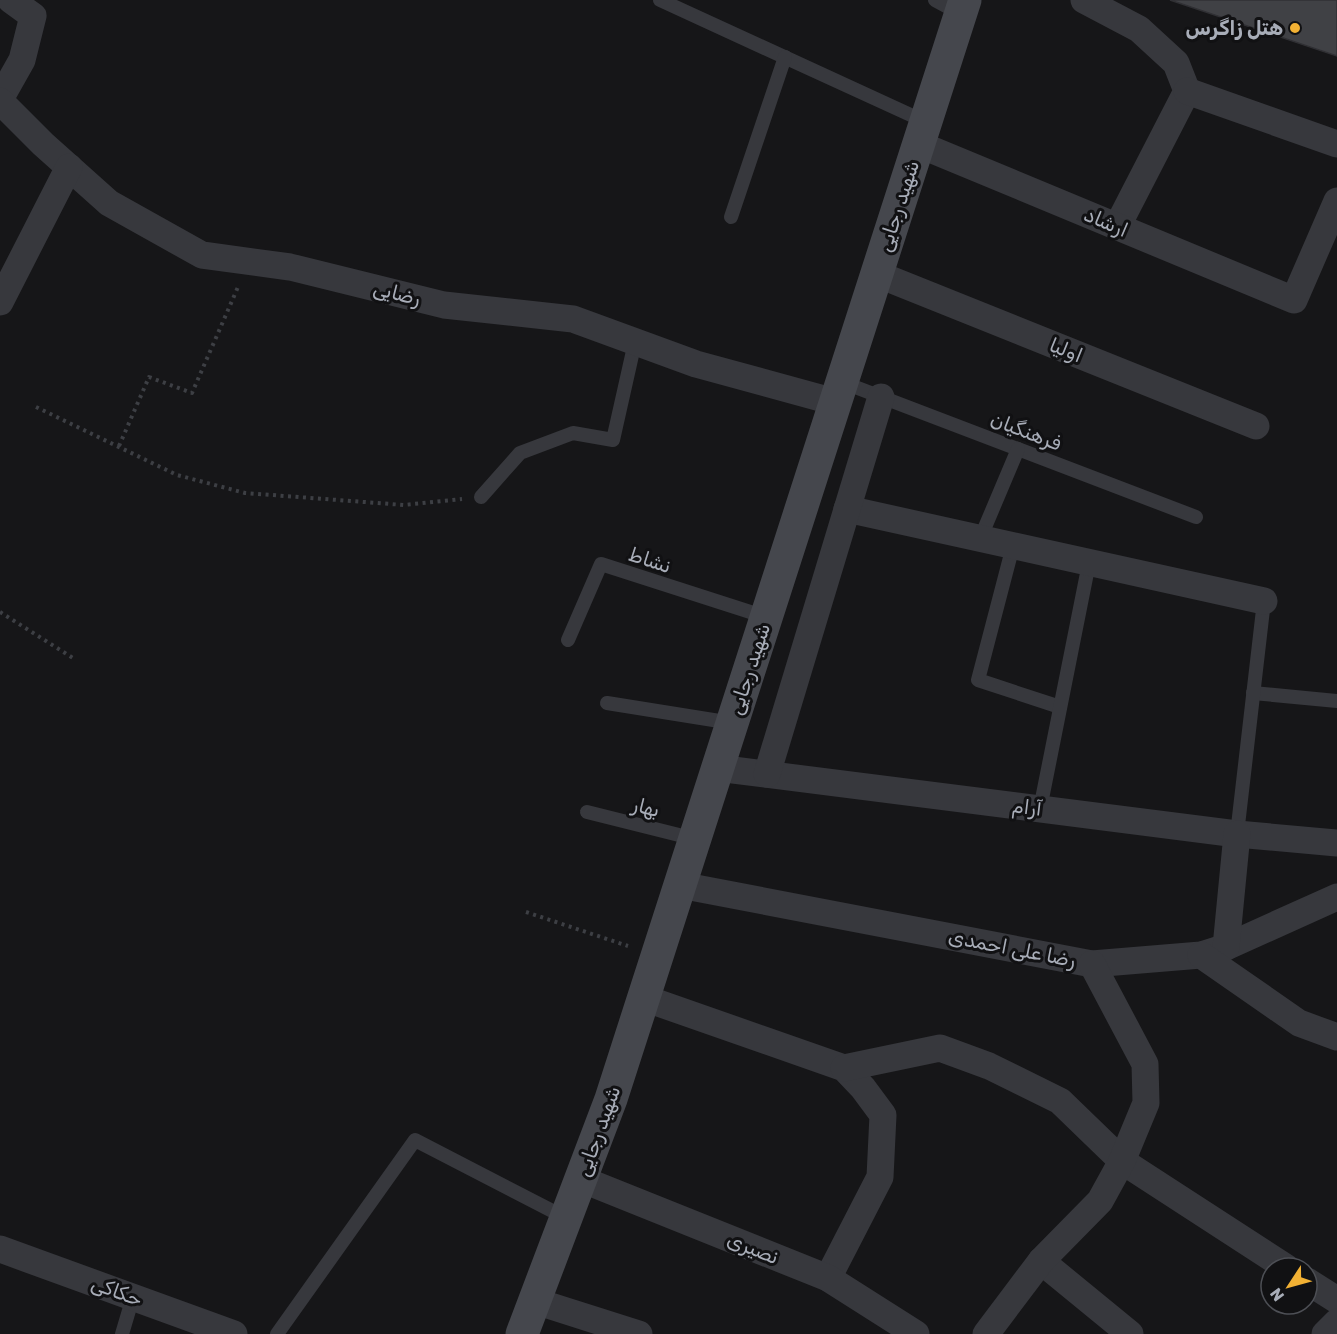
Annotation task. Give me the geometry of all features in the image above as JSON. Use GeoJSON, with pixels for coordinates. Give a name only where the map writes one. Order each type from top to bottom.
{"type":"FeatureCollection","features":[{"type":"Feature","properties":{"kind":"main road","name":"شهید رجایی"},"geometry":{"type":"LineString","coordinates":[[522,1334],[611,1099],[644,998],[922,133],[954,5]]}},
{"type":"Feature","properties":{"kind":"street","name":"رضایی"},"geometry":{"type":"LineString","coordinates":[[11,0],[33,16],[22,60],[0,100],[109,203],[202,255],[290,267],[444,305],[573,319],[696,364],[839,392]]}},
{"type":"Feature","properties":{"kind":"street"},"geometry":{"type":"LineString","coordinates":[[1084,0],[1139,29],[1176,63],[1187,91],[1117,227]]}},
{"type":"Feature","properties":{"kind":"street"},"geometry":{"type":"LineString","coordinates":[[1187,91],[1337,144]]}},
{"type":"Feature","properties":{"kind":"street","name":"ارشاد"},"geometry":{"type":"LineString","coordinates":[[922,133],[1117,227],[1294,300],[1337,201]]}},
{"type":"Feature","properties":{"kind":"street"},"geometry":{"type":"LineString","coordinates":[[0,302],[69,167]]}},
{"type":"Feature","properties":{"kind":"street","name":"اولیا"},"geometry":{"type":"LineString","coordinates":[[877,274],[1256,426]]}},
{"type":"Feature","properties":{"kind":"street"},"geometry":{"type":"LineString","coordinates":[[767,774],[881,397]]}},
{"type":"Feature","properties":{"kind":"street"},"geometry":{"type":"LineString","coordinates":[[847,509],[1264,601]]}},
{"type":"Feature","properties":{"kind":"street","name":"آرام"},"geometry":{"type":"LineString","coordinates":[[717,768],[1237,834],[1337,843]]}},
{"type":"Feature","properties":{"kind":"street"},"geometry":{"type":"LineString","coordinates":[[1237,834],[1214,951],[1299,1023],[1337,1037]]}},
{"type":"Feature","properties":{"kind":"street","name":"رضا علی احمدی"},"geometry":{"type":"LineString","coordinates":[[680,885],[1092,964],[1214,951],[1337,897]]}},
{"type":"Feature","properties":{"kind":"street"},"geometry":{"type":"LineString","coordinates":[[986,1334],[1041,1261],[1100,1201],[1122,1161],[1146,1103],[1144,1064],[1092,964]]}},
{"type":"Feature","properties":{"kind":"street"},"geometry":{"type":"LineString","coordinates":[[644,998],[844,1068],[863,1088],[883,1115],[880,1177],[828,1278]]}},
{"type":"Feature","properties":{"kind":"street"},"geometry":{"type":"LineString","coordinates":[[844,1068],[940,1048],[989,1066],[1060,1101],[1122,1161],[1268,1256]]}},
{"type":"Feature","properties":{"kind":"street","name":"نصیری"},"geometry":{"type":"LineString","coordinates":[[581,1179],[828,1278],[916,1334]]}},
{"type":"Feature","properties":{"kind":"street","name":"حکاکی"},"geometry":{"type":"LineString","coordinates":[[0,1249],[234,1334]]}},
{"type":"Feature","properties":{"kind":"street"},"geometry":{"type":"LineString","coordinates":[[1041,1261],[1130,1334]]}},
{"type":"Feature","properties":{"kind":"street"},"geometry":{"type":"LineString","coordinates":[[1319,1289],[1337,1300]]}},
{"type":"Feature","properties":{"kind":"street"},"geometry":{"type":"LineString","coordinates":[[535,1301],[639,1334]]}},
{"type":"Feature","properties":{"kind":"street"},"geometry":{"type":"LineString","coordinates":[[1324,1334],[1337,1322]]}},
{"type":"Feature","properties":{"kind":"lane"},"geometry":{"type":"LineString","coordinates":[[660,0],[785,57],[922,133]]}},
{"type":"Feature","properties":{"kind":"lane"},"geometry":{"type":"LineString","coordinates":[[731,218],[785,57]]}},
{"type":"Feature","properties":{"kind":"lane"},"geometry":{"type":"LineString","coordinates":[[480,497],[520,453],[573,434],[613,440],[635,342]]}},
{"type":"Feature","properties":{"kind":"lane","name":"فرهنگیان"},"geometry":{"type":"LineString","coordinates":[[839,392],[881,397],[1196,517]]}},
{"type":"Feature","properties":{"kind":"lane"},"geometry":{"type":"LineString","coordinates":[[980,539],[1017,449]]}},
{"type":"Feature","properties":{"kind":"lane"},"geometry":{"type":"LineString","coordinates":[[1013,546],[978,680],[1060,708]]}},
{"type":"Feature","properties":{"kind":"lane"},"geometry":{"type":"LineString","coordinates":[[1040,809],[1089,563]]}},
{"type":"Feature","properties":{"kind":"lane","name":"نشاط"},"geometry":{"type":"LineString","coordinates":[[568,640],[601,564],[766,617]]}},
{"type":"Feature","properties":{"kind":"lane"},"geometry":{"type":"LineString","coordinates":[[1237,834],[1264,601]]}},
{"type":"Feature","properties":{"kind":"lane"},"geometry":{"type":"LineString","coordinates":[[1253,693],[1337,702]]}},
{"type":"Feature","properties":{"kind":"lane"},"geometry":{"type":"LineString","coordinates":[[607,703],[732,723]]}},
{"type":"Feature","properties":{"kind":"lane","name":"بهار"},"geometry":{"type":"LineString","coordinates":[[587,812],[694,839]]}},
{"type":"Feature","properties":{"kind":"lane"},"geometry":{"type":"LineString","coordinates":[[277,1334],[415,1140],[566,1218]]}},
{"type":"Feature","properties":{"kind":"lane"},"geometry":{"type":"LineString","coordinates":[[122,1334],[133,1297]]}},
{"type":"Feature","properties":{"kind":"path"},"geometry":{"type":"LineString","coordinates":[[120,446],[149,377],[192,393],[249,261]]}},
{"type":"Feature","properties":{"kind":"path"},"geometry":{"type":"LineString","coordinates":[[36,407],[120,446],[177,476],[245,493],[404,505],[480,497]]}},
{"type":"Feature","properties":{"kind":"path"},"geometry":{"type":"LineString","coordinates":[[0,612],[73,658]]}},
{"type":"Feature","properties":{"kind":"path"},"geometry":{"type":"LineString","coordinates":[[526,912],[657,956]]}},
{"type":"Feature","properties":{"kind":"building","name":"هتل زاگرس"},"geometry":{"type":"Polygon","coordinates":[[[1170,0],[1337,0],[1337,56],[1170,0]]]}},
{"type":"Feature","properties":{"kind":"place","name":"هتل زاگرس"},"geometry":{"type":"Point","coordinates":[1295,28]}}]}
